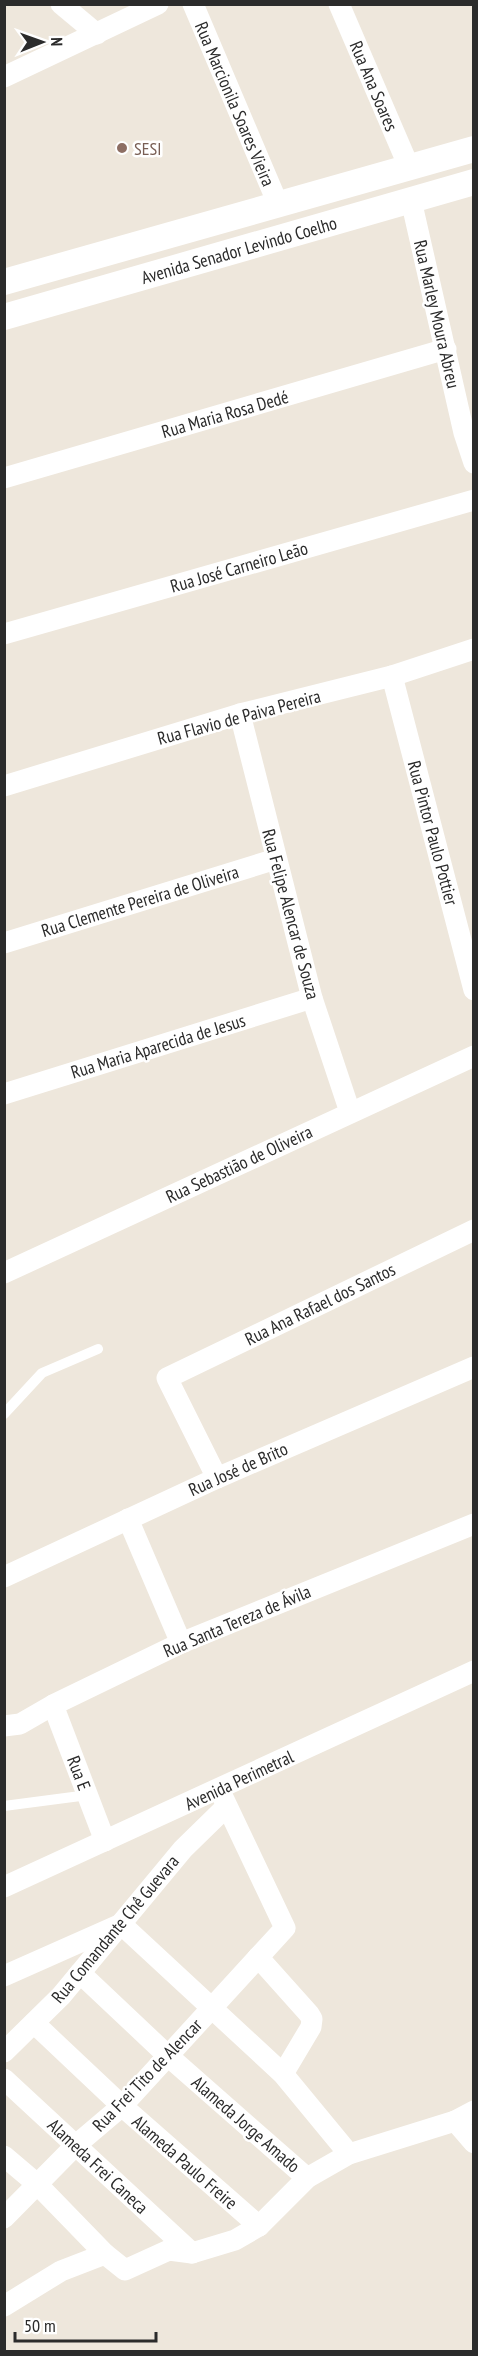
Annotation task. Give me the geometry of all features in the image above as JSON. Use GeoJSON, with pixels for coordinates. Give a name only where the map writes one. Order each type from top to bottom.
{"type":"FeatureCollection","features":[{"type":"Feature","properties":{"kind":"street"},"geometry":{"type":"LineString","coordinates":[[62,4],[97,34]]}},
{"type":"Feature","properties":{"kind":"street"},"geometry":{"type":"LineString","coordinates":[[4,77],[158,4]]}},
{"type":"Feature","properties":{"kind":"street","name":"Rua Marcionila Soares Vieira"},"geometry":{"type":"LineString","coordinates":[[193,4],[278,204]]}},
{"type":"Feature","properties":{"kind":"street","name":"Rua Ana Soares"},"geometry":{"type":"LineString","coordinates":[[339,4],[409,167]]}},
{"type":"Feature","properties":{"kind":"street","name":"Avenida Senador Levindo Coelho"},"geometry":{"type":"LineString","coordinates":[[4,282],[474,149]]}},
{"type":"Feature","properties":{"kind":"street","name":"Avenida Senador Levindo Coelho"},"geometry":{"type":"LineString","coordinates":[[4,317],[474,182]]}},
{"type":"Feature","properties":{"kind":"street","name":"Rua Marley Moura Abreu"},"geometry":{"type":"LineString","coordinates":[[411,200],[446,350],[469,432],[474,463]]}},
{"type":"Feature","properties":{"kind":"street","name":"Rua Maria Rosa Dedé"},"geometry":{"type":"LineString","coordinates":[[4,478],[446,350]]}},
{"type":"Feature","properties":{"kind":"street","name":"Rua José Carneiro Leão"},"geometry":{"type":"LineString","coordinates":[[4,634],[474,500]]}},
{"type":"Feature","properties":{"kind":"street","name":"Rua Flavio de Paiva Pereira"},"geometry":{"type":"LineString","coordinates":[[4,786],[240,714],[392,676],[474,650]]}},
{"type":"Feature","properties":{"kind":"street","name":"Rua Pintor Paulo Pottier"},"geometry":{"type":"LineString","coordinates":[[392,676],[474,990]]}},
{"type":"Feature","properties":{"kind":"street","name":"Rua Felipe Alencar de Souza"},"geometry":{"type":"LineString","coordinates":[[240,714],[312,998],[350,1112]]}},
{"type":"Feature","properties":{"kind":"street","name":"Rua Clemente Pereira de Oliveira"},"geometry":{"type":"LineString","coordinates":[[4,943],[276,860]]}},
{"type":"Feature","properties":{"kind":"street","name":"Rua Maria Aparecida de Jesus"},"geometry":{"type":"LineString","coordinates":[[4,1094],[312,998]]}},
{"type":"Feature","properties":{"kind":"street","name":"Rua Sebastião de Oliveira"},"geometry":{"type":"LineString","coordinates":[[4,1273],[474,1056]]}},
{"type":"Feature","properties":{"kind":"street","name":"Rua Ana Rafael dos Santos"},"geometry":{"type":"LineString","coordinates":[[218,1478],[166,1378],[474,1230]]}},
{"type":"Feature","properties":{"kind":"street","name":"Rua José de Brito"},"geometry":{"type":"LineString","coordinates":[[4,1577],[218,1478],[474,1366]]}},
{"type":"Feature","properties":{"kind":"street"},"geometry":{"type":"LineString","coordinates":[[128,1519],[182,1643]]}},
{"type":"Feature","properties":{"kind":"street","name":"Rua Santa Tereza de Ávila"},"geometry":{"type":"LineString","coordinates":[[4,1726],[20,1724],[52,1705],[182,1643],[474,1524]]}},
{"type":"Feature","properties":{"kind":"street","name":"Avenida Perimetral"},"geometry":{"type":"LineString","coordinates":[[4,1887],[105,1841],[223,1798],[474,1671]]}},
{"type":"Feature","properties":{"kind":"street","name":"Rua E"},"geometry":{"type":"LineString","coordinates":[[52,1705],[105,1841]]}},
{"type":"Feature","properties":{"kind":"street","name":"Rua Comandante Chê Guevara"},"geometry":{"type":"LineString","coordinates":[[7,2044],[34,2023],[80,1973],[183,1850],[223,1798]]}},
{"type":"Feature","properties":{"kind":"street","name":"Rua Frei Tito de Alencar"},"geometry":{"type":"LineString","coordinates":[[4,2218],[76,2145],[122,2106],[285,1928],[223,1798]]}},
{"type":"Feature","properties":{"kind":"street"},"geometry":{"type":"LineString","coordinates":[[4,1976],[121,1924],[283,2074],[349,2154]]}},
{"type":"Feature","properties":{"kind":"street"},"geometry":{"type":"LineString","coordinates":[[258,1958],[312,2019],[311,2027],[283,2074]]}},
{"type":"Feature","properties":{"kind":"street","name":"Alameda Jorge Amado"},"geometry":{"type":"LineString","coordinates":[[80,1973],[167,2055],[307,2178]]}},
{"type":"Feature","properties":{"kind":"street","name":"Alameda Paulo Freire"},"geometry":{"type":"LineString","coordinates":[[34,2023],[122,2106],[259,2226]]}},
{"type":"Feature","properties":{"kind":"street","name":"Alameda Frei Caneca"},"geometry":{"type":"LineString","coordinates":[[4,2079],[192,2253]]}},
{"type":"Feature","properties":{"kind":"street"},"geometry":{"type":"LineString","coordinates":[[4,2156],[37,2184],[105,2254],[125,2270],[169,2250],[192,2253],[235,2240],[259,2226],[307,2178],[349,2154],[464,2116],[474,2143]]}},
{"type":"Feature","properties":{"kind":"street"},"geometry":{"type":"LineString","coordinates":[[4,2306],[61,2271],[105,2254]]}},
{"type":"Feature","properties":{"kind":"lane"},"geometry":{"type":"LineString","coordinates":[[4,1414],[42,1373],[98,1349]]}},
{"type":"Feature","properties":{"kind":"lane"},"geometry":{"type":"LineString","coordinates":[[4,1806],[88,1795]]}},
{"type":"Feature","properties":{"kind":"place","name":"SESI"},"geometry":{"type":"Point","coordinates":[122,148]}}]}
